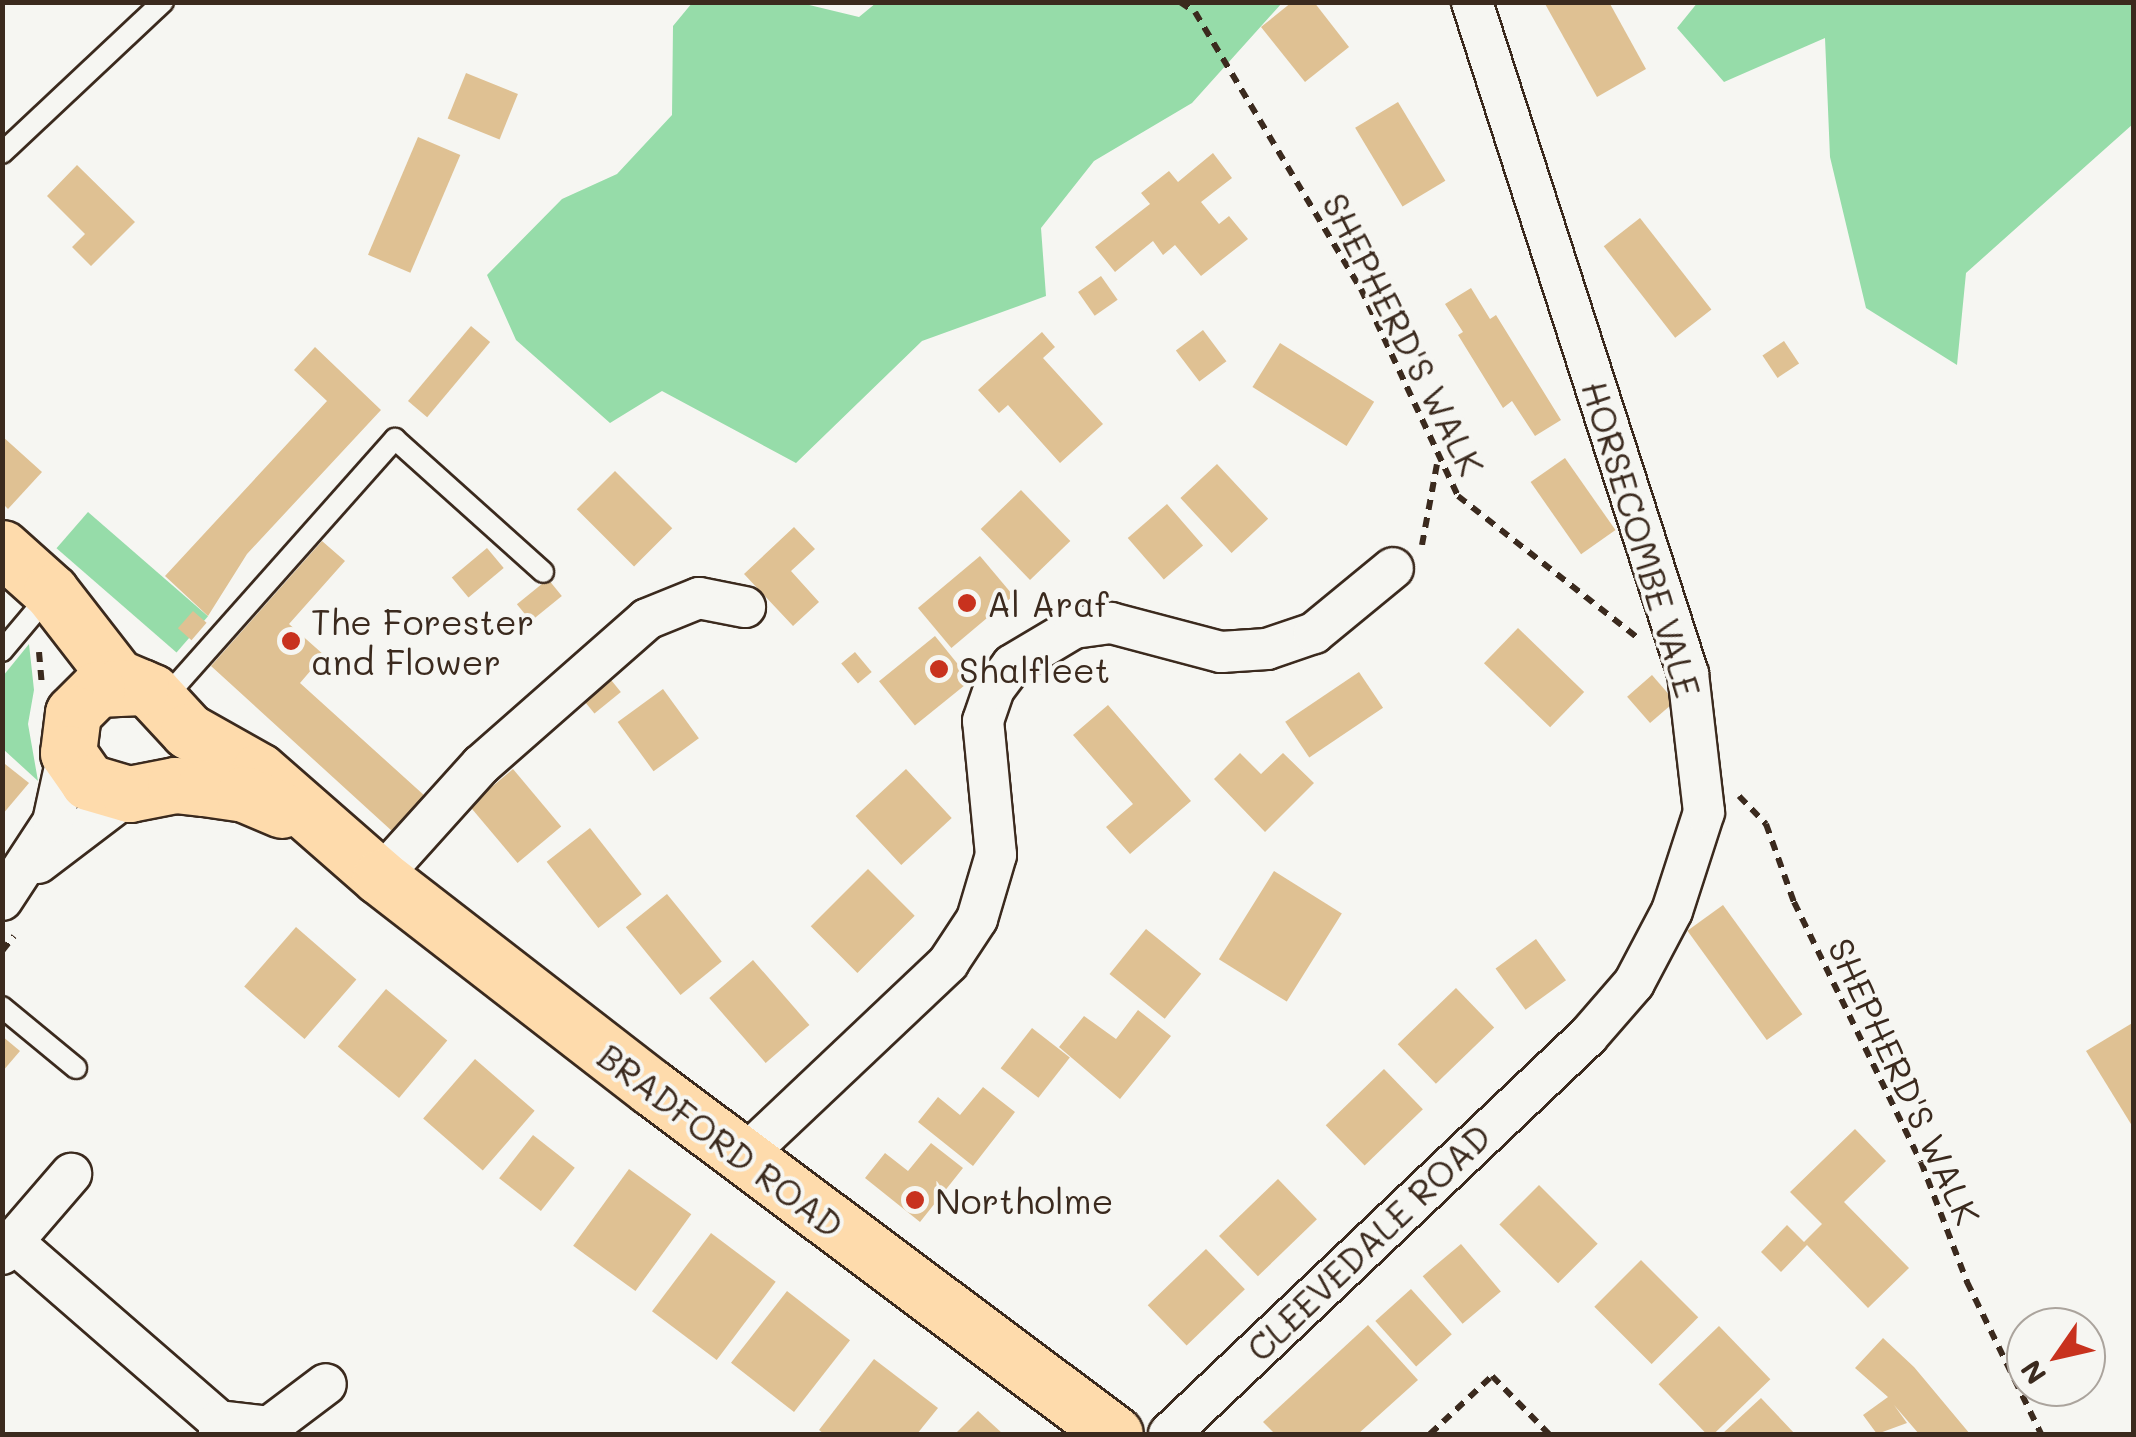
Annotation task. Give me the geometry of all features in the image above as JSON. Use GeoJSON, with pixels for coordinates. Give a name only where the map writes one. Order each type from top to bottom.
{"type":"FeatureCollection","features":[{"type":"Feature","properties":{"kind":"main road","name":"BRADFORD ROAD"},"geometry":{"type":"LineString","coordinates":[[7,552],[117,678],[158,699],[208,746],[282,790],[380,877],[742,1158],[1115,1434]]}},
{"type":"Feature","properties":{"kind":"main road","name":"BRADFORD ROAD"},"geometry":{"type":"LineString","coordinates":[[48,597],[64,653],[71,733],[88,782],[139,791],[244,794],[332,838]]}},
{"type":"Feature","properties":{"kind":"main road"},"geometry":{"type":"LineString","coordinates":[[71,733],[98,689],[158,699],[176,752],[139,791]]}},
{"type":"Feature","properties":{"kind":"street","name":"HORSECOMBE VALE"},"geometry":{"type":"LineString","coordinates":[[1472,2],[1688,674],[1702,768],[1700,830],[1672,911],[1634,983],[1568,1050]]}},
{"type":"Feature","properties":{"kind":"street"},"geometry":{"type":"LineString","coordinates":[[742,1158],[948,963],[977,920],[996,854],[983,722],[994,689],[1012,665],[1074,628],[1111,624],[1221,652],[1266,648],[1314,633],[1393,568]]}},
{"type":"Feature","properties":{"kind":"street"},"geometry":{"type":"LineString","coordinates":[[380,877],[481,765],[647,619],[699,598],[744,607]]}},
{"type":"Feature","properties":{"kind":"street"},"geometry":{"type":"LineString","coordinates":[[11,889],[53,822],[71,733]]}},
{"type":"Feature","properties":{"kind":"street"},"geometry":{"type":"LineString","coordinates":[[11,889],[139,791]]}},
{"type":"Feature","properties":{"kind":"street","name":"CLEEVEDALE ROAD"},"geometry":{"type":"LineString","coordinates":[[1169,1434],[1568,1050]]}},
{"type":"Feature","properties":{"kind":"street"},"geometry":{"type":"LineString","coordinates":[[71,1174],[8,1248],[219,1428],[269,1427],[326,1384]]}},
{"type":"Feature","properties":{"kind":"lane"},"geometry":{"type":"LineString","coordinates":[[2,153],[164,2]]}},
{"type":"Feature","properties":{"kind":"lane"},"geometry":{"type":"LineString","coordinates":[[158,699],[396,439],[542,572]]}},
{"type":"Feature","properties":{"kind":"lane"},"geometry":{"type":"LineString","coordinates":[[2,651],[48,597]]}},
{"type":"Feature","properties":{"kind":"lane"},"geometry":{"type":"LineString","coordinates":[[2,1007],[76,1068]]}},
{"type":"Feature","properties":{"kind":"path","name":"SHEPHERD'S WALK"},"geometry":{"type":"LineString","coordinates":[[1180,2],[1196,12],[1361,289],[1438,462],[1458,496],[1688,674]]}},
{"type":"Feature","properties":{"kind":"path"},"geometry":{"type":"LineString","coordinates":[[1393,568],[1419,559],[1438,462]]}},
{"type":"Feature","properties":{"kind":"path","name":"SHEPHERD'S WALK"},"geometry":{"type":"LineString","coordinates":[[1702,768],[1766,824],[1794,902],[1921,1162],[1966,1282],[2040,1434]]}},
{"type":"Feature","properties":{"kind":"path"},"geometry":{"type":"LineString","coordinates":[[1430,1434],[1492,1376],[1549,1434]]}},
{"type":"Feature","properties":{"kind":"green space"},"geometry":{"type":"Polygon","coordinates":[[[1698,2],[2133,3],[2133,124],[1966,273],[1957,365],[1866,308],[1830,157],[1825,38],[1724,82],[1677,28],[1698,2]]]}},
{"type":"Feature","properties":{"kind":"green space"},"geometry":{"type":"Polygon","coordinates":[[[692,3],[801,3],[859,17],[876,3],[1282,3],[1192,103],[1094,161],[1041,228],[1046,296],[922,341],[796,463],[662,391],[610,423],[516,340],[487,275],[562,199],[617,174],[672,115],[673,26],[692,3]]]}},
{"type":"Feature","properties":{"kind":"green space"},"geometry":{"type":"Polygon","coordinates":[[[88,512],[208,616],[177,653],[57,548],[88,512]]]}},
{"type":"Feature","properties":{"kind":"green space"},"geometry":{"type":"Polygon","coordinates":[[[29,644],[34,690],[28,724],[38,781],[3,749],[3,676],[29,644]]]}},
{"type":"Feature","properties":{"kind":"building"},"geometry":{"type":"Polygon","coordinates":[[[1292,2],[1314,2],[1349,47],[1305,82],[1261,27],[1292,2]]]}},
{"type":"Feature","properties":{"kind":"building"},"geometry":{"type":"Polygon","coordinates":[[[1544,2],[1609,2],[1646,69],[1597,97],[1544,2]]]}},
{"type":"Feature","properties":{"kind":"building"},"geometry":{"type":"Polygon","coordinates":[[[466,73],[518,94],[500,139],[448,118],[466,73]]]}},
{"type":"Feature","properties":{"kind":"building"},"geometry":{"type":"Polygon","coordinates":[[[1398,102],[1445,181],[1403,207],[1355,128],[1398,102]]]}},
{"type":"Feature","properties":{"kind":"building"},"geometry":{"type":"Polygon","coordinates":[[[418,137],[460,155],[410,273],[368,255],[418,137]]]}},
{"type":"Feature","properties":{"kind":"building"},"geometry":{"type":"Polygon","coordinates":[[[1213,153],[1232,178],[1201,202],[1219,224],[1229,216],[1248,239],[1201,276],[1175,245],[1163,255],[1153,241],[1115,272],[1095,247],[1150,204],[1141,193],[1169,171],[1178,182],[1213,153]]]}},
{"type":"Feature","properties":{"kind":"building"},"geometry":{"type":"Polygon","coordinates":[[[77,165],[135,222],[91,266],[72,247],[85,234],[47,196],[77,165]]]}},
{"type":"Feature","properties":{"kind":"building"},"geometry":{"type":"Polygon","coordinates":[[[1640,218],[1711,309],[1675,338],[1604,246],[1640,218]]]}},
{"type":"Feature","properties":{"kind":"building"},"geometry":{"type":"Polygon","coordinates":[[[1101,276],[1118,300],[1095,316],[1078,292],[1101,276]]]}},
{"type":"Feature","properties":{"kind":"building"},"geometry":{"type":"Polygon","coordinates":[[[1471,288],[1490,319],[1496,315],[1561,420],[1535,436],[1512,401],[1503,408],[1458,335],[1463,332],[1445,304],[1471,288]]]}},
{"type":"Feature","properties":{"kind":"building"},"geometry":{"type":"Polygon","coordinates":[[[471,326],[490,342],[427,417],[408,401],[471,326]]]}},
{"type":"Feature","properties":{"kind":"building"},"geometry":{"type":"Polygon","coordinates":[[[1203,330],[1226,361],[1199,382],[1176,350],[1203,330]]]}},
{"type":"Feature","properties":{"kind":"building"},"geometry":{"type":"Polygon","coordinates":[[[1042,332],[1055,347],[1043,358],[1103,424],[1060,463],[1008,405],[999,413],[978,390],[1042,332]]]}},
{"type":"Feature","properties":{"kind":"building"},"geometry":{"type":"Polygon","coordinates":[[[1784,341],[1799,363],[1778,378],[1762,356],[1784,341]]]}},
{"type":"Feature","properties":{"kind":"building"},"geometry":{"type":"Polygon","coordinates":[[[1280,343],[1374,402],[1347,446],[1252,387],[1280,343]]]}},
{"type":"Feature","properties":{"kind":"building"},"geometry":{"type":"Polygon","coordinates":[[[315,347],[381,410],[247,554],[208,616],[165,576],[327,401],[294,370],[315,347]]]}},
{"type":"Feature","properties":{"kind":"building"},"geometry":{"type":"Polygon","coordinates":[[[2,436],[42,472],[8,509],[2,503],[2,436]]]}},
{"type":"Feature","properties":{"kind":"building"},"geometry":{"type":"Polygon","coordinates":[[[1565,458],[1615,530],[1581,554],[1531,482],[1565,458]]]}},
{"type":"Feature","properties":{"kind":"building"},"geometry":{"type":"Polygon","coordinates":[[[1217,464],[1268,519],[1232,553],[1180,498],[1217,464]]]}},
{"type":"Feature","properties":{"kind":"building"},"geometry":{"type":"Polygon","coordinates":[[[615,471],[672,528],[634,566],[577,509],[615,471]]]}},
{"type":"Feature","properties":{"kind":"building"},"geometry":{"type":"Polygon","coordinates":[[[1021,490],[1070,541],[1030,580],[981,529],[1021,490]]]}},
{"type":"Feature","properties":{"kind":"building"},"geometry":{"type":"Polygon","coordinates":[[[1167,504],[1203,546],[1164,580],[1128,538],[1167,504]]]}},
{"type":"Feature","properties":{"kind":"building"},"geometry":{"type":"Polygon","coordinates":[[[794,527],[815,549],[791,571],[819,602],[793,626],[744,574],[794,527]]]}},
{"type":"Feature","properties":{"kind":"building"},"geometry":{"type":"Polygon","coordinates":[[[322,541],[345,561],[289,624],[324,655],[300,683],[436,806],[404,842],[211,666],[322,541]]]}},
{"type":"Feature","properties":{"kind":"building"},"geometry":{"type":"Polygon","coordinates":[[[487,548],[504,568],[468,597],[452,578],[487,548]]]}},
{"type":"Feature","properties":{"kind":"building","name":"Al Araf"},"geometry":{"type":"Polygon","coordinates":[[[980,556],[1013,596],[951,648],[918,608],[980,556]]]}},
{"type":"Feature","properties":{"kind":"building"},"geometry":{"type":"Polygon","coordinates":[[[548,579],[562,596],[531,621],[517,604],[548,579]]]}},
{"type":"Feature","properties":{"kind":"building"},"geometry":{"type":"Polygon","coordinates":[[[193,611],[207,623],[191,640],[178,628],[193,611]]]}},
{"type":"Feature","properties":{"kind":"building"},"geometry":{"type":"Polygon","coordinates":[[[1518,628],[1584,692],[1550,727],[1484,663],[1518,628]]]}},
{"type":"Feature","properties":{"kind":"building"},"geometry":{"type":"Polygon","coordinates":[[[935,636],[971,680],[915,726],[879,681],[935,636]]]}},
{"type":"Feature","properties":{"kind":"building"},"geometry":{"type":"Polygon","coordinates":[[[855,652],[872,672],[858,683],[841,664],[855,652]]]}},
{"type":"Feature","properties":{"kind":"building"},"geometry":{"type":"Polygon","coordinates":[[[1359,672],[1383,708],[1309,757],[1285,722],[1359,672]]]}},
{"type":"Feature","properties":{"kind":"building"},"geometry":{"type":"Polygon","coordinates":[[[607,675],[621,692],[594,713],[581,696],[607,675]]]}},
{"type":"Feature","properties":{"kind":"building"},"geometry":{"type":"Polygon","coordinates":[[[1652,675],[1675,701],[1650,723],[1627,697],[1652,675]]]}},
{"type":"Feature","properties":{"kind":"building"},"geometry":{"type":"Polygon","coordinates":[[[663,689],[699,738],[654,771],[618,722],[663,689]]]}},
{"type":"Feature","properties":{"kind":"building"},"geometry":{"type":"Polygon","coordinates":[[[1108,705],[1191,801],[1130,854],[1106,827],[1133,804],[1073,735],[1108,705]]]}},
{"type":"Feature","properties":{"kind":"building"},"geometry":{"type":"Polygon","coordinates":[[[1240,753],[1261,774],[1283,753],[1314,783],[1265,832],[1214,779],[1240,753]]]}},
{"type":"Feature","properties":{"kind":"building"},"geometry":{"type":"Polygon","coordinates":[[[5,764],[29,783],[2,815],[2,767],[5,764]]]}},
{"type":"Feature","properties":{"kind":"building"},"geometry":{"type":"Polygon","coordinates":[[[513,769],[561,826],[518,863],[469,806],[513,769]]]}},
{"type":"Feature","properties":{"kind":"building"},"geometry":{"type":"Polygon","coordinates":[[[906,769],[952,818],[901,865],[856,816],[906,769]]]}},
{"type":"Feature","properties":{"kind":"building"},"geometry":{"type":"Polygon","coordinates":[[[590,828],[642,894],[598,928],[547,862],[590,828]]]}},
{"type":"Feature","properties":{"kind":"building"},"geometry":{"type":"Polygon","coordinates":[[[868,869],[915,916],[857,973],[811,926],[868,869]]]}},
{"type":"Feature","properties":{"kind":"building"},"geometry":{"type":"Polygon","coordinates":[[[1274,871],[1342,913],[1287,1002],[1219,959],[1274,871]]]}},
{"type":"Feature","properties":{"kind":"building"},"geometry":{"type":"Polygon","coordinates":[[[667,894],[722,962],[681,995],[626,927],[667,894]]]}},
{"type":"Feature","properties":{"kind":"building"},"geometry":{"type":"Polygon","coordinates":[[[1723,905],[1802,1014],[1767,1040],[1687,931],[1723,905]]]}},
{"type":"Feature","properties":{"kind":"building"},"geometry":{"type":"Polygon","coordinates":[[[296,927],[356,979],[305,1039],[244,987],[296,927]]]}},
{"type":"Feature","properties":{"kind":"building"},"geometry":{"type":"Polygon","coordinates":[[[1146,929],[1201,974],[1165,1019],[1109,974],[1146,929]]]}},
{"type":"Feature","properties":{"kind":"building"},"geometry":{"type":"Polygon","coordinates":[[[1536,939],[1566,980],[1526,1010],[1496,968],[1536,939]]]}},
{"type":"Feature","properties":{"kind":"building"},"geometry":{"type":"Polygon","coordinates":[[[753,960],[809,1025],[766,1063],[709,998],[753,960]]]}},
{"type":"Feature","properties":{"kind":"building"},"geometry":{"type":"Polygon","coordinates":[[[1456,988],[1494,1028],[1436,1084],[1398,1044],[1456,988]]]}},
{"type":"Feature","properties":{"kind":"building"},"geometry":{"type":"Polygon","coordinates":[[[386,989],[447,1040],[399,1098],[338,1046],[386,989]]]}},
{"type":"Feature","properties":{"kind":"building"},"geometry":{"type":"Polygon","coordinates":[[[1138,1010],[1171,1036],[1120,1099],[1059,1047],[1084,1016],[1116,1039],[1138,1010]]]}},
{"type":"Feature","properties":{"kind":"building"},"geometry":{"type":"Polygon","coordinates":[[[2134,1022],[2134,1129],[2086,1051],[2134,1022]]]}},
{"type":"Feature","properties":{"kind":"building"},"geometry":{"type":"Polygon","coordinates":[[[1032,1028],[1070,1058],[1038,1098],[1001,1068],[1032,1028]]]}},
{"type":"Feature","properties":{"kind":"building"},"geometry":{"type":"Polygon","coordinates":[[[2,1036],[20,1051],[2,1072],[2,1036]]]}},
{"type":"Feature","properties":{"kind":"building"},"geometry":{"type":"Polygon","coordinates":[[[475,1059],[535,1111],[483,1170],[423,1119],[475,1059]]]}},
{"type":"Feature","properties":{"kind":"building"},"geometry":{"type":"Polygon","coordinates":[[[1384,1069],[1423,1109],[1365,1166],[1326,1125],[1384,1069]]]}},
{"type":"Feature","properties":{"kind":"building"},"geometry":{"type":"Polygon","coordinates":[[[983,1087],[1015,1112],[973,1166],[918,1122],[938,1097],[960,1115],[983,1087]]]}},
{"type":"Feature","properties":{"kind":"building"},"geometry":{"type":"Polygon","coordinates":[[[1855,1129],[1886,1161],[1844,1202],[1909,1268],[1868,1308],[1807,1245],[1781,1272],[1761,1252],[1787,1225],[1804,1242],[1822,1224],[1790,1192],[1855,1129]]]}},
{"type":"Feature","properties":{"kind":"building"},"geometry":{"type":"Polygon","coordinates":[[[533,1135],[575,1168],[541,1211],[499,1178],[533,1135]]]}},
{"type":"Feature","properties":{"kind":"building","name":"Northolme"},"geometry":{"type":"Polygon","coordinates":[[[931,1143],[963,1168],[920,1222],[865,1178],[885,1153],[908,1171],[931,1143]]]}},
{"type":"Feature","properties":{"kind":"building"},"geometry":{"type":"Polygon","coordinates":[[[629,1169],[691,1214],[635,1291],[573,1246],[629,1169]]]}},
{"type":"Feature","properties":{"kind":"building"},"geometry":{"type":"Polygon","coordinates":[[[1278,1179],[1317,1219],[1258,1276],[1219,1236],[1278,1179]]]}},
{"type":"Feature","properties":{"kind":"building"},"geometry":{"type":"Polygon","coordinates":[[[1539,1185],[1598,1244],[1558,1283],[1499,1225],[1539,1185]]]}},
{"type":"Feature","properties":{"kind":"building"},"geometry":{"type":"Polygon","coordinates":[[[711,1233],[776,1282],[717,1360],[652,1311],[711,1233]]]}},
{"type":"Feature","properties":{"kind":"building"},"geometry":{"type":"Polygon","coordinates":[[[1461,1244],[1501,1291],[1463,1324],[1423,1276],[1461,1244]]]}},
{"type":"Feature","properties":{"kind":"building"},"geometry":{"type":"Polygon","coordinates":[[[1206,1249],[1245,1289],[1187,1346],[1148,1305],[1206,1249]]]}},
{"type":"Feature","properties":{"kind":"building"},"geometry":{"type":"Polygon","coordinates":[[[1641,1260],[1698,1317],[1652,1364],[1594,1307],[1641,1260]]]}},
{"type":"Feature","properties":{"kind":"building"},"geometry":{"type":"Polygon","coordinates":[[[1411,1289],[1452,1334],[1416,1366],[1375,1321],[1411,1289]]]}},
{"type":"Feature","properties":{"kind":"building"},"geometry":{"type":"Polygon","coordinates":[[[787,1291],[850,1340],[794,1412],[731,1363],[787,1291]]]}},
{"type":"Feature","properties":{"kind":"building"},"geometry":{"type":"Polygon","coordinates":[[[1368,1325],[1418,1380],[1358,1434],[1275,1434],[1263,1422],[1368,1325]]]}},
{"type":"Feature","properties":{"kind":"building"},"geometry":{"type":"Polygon","coordinates":[[[1719,1326],[1770,1379],[1714,1434],[1707,1434],[1659,1384],[1719,1326]]]}},
{"type":"Feature","properties":{"kind":"building"},"geometry":{"type":"Polygon","coordinates":[[[1883,1338],[1914,1367],[1970,1434],[1919,1434],[1894,1405],[1907,1423],[1877,1434],[1863,1415],[1888,1397],[1855,1368],[1883,1338]]]}},
{"type":"Feature","properties":{"kind":"building"},"geometry":{"type":"Polygon","coordinates":[[[874,1359],[938,1408],[917,1434],[824,1434],[819,1430],[874,1359]]]}},
{"type":"Feature","properties":{"kind":"building"},"geometry":{"type":"Polygon","coordinates":[[[1761,1398],[1795,1434],[1722,1434],[1761,1398]]]}},
{"type":"Feature","properties":{"kind":"building"},"geometry":{"type":"Polygon","coordinates":[[[978,1411],[1003,1434],[955,1434],[978,1411]]]}},
{"type":"Feature","properties":{"kind":"place","name":"Al Araf"},"geometry":{"type":"Point","coordinates":[967,603]}},
{"type":"Feature","properties":{"kind":"place","name":"The Forester and Flower"},"geometry":{"type":"Point","coordinates":[291,641]}},
{"type":"Feature","properties":{"kind":"place","name":"Shalfleet"},"geometry":{"type":"Point","coordinates":[939,669]}},
{"type":"Feature","properties":{"kind":"place","name":"Northolme"},"geometry":{"type":"Point","coordinates":[915,1200]}}]}
